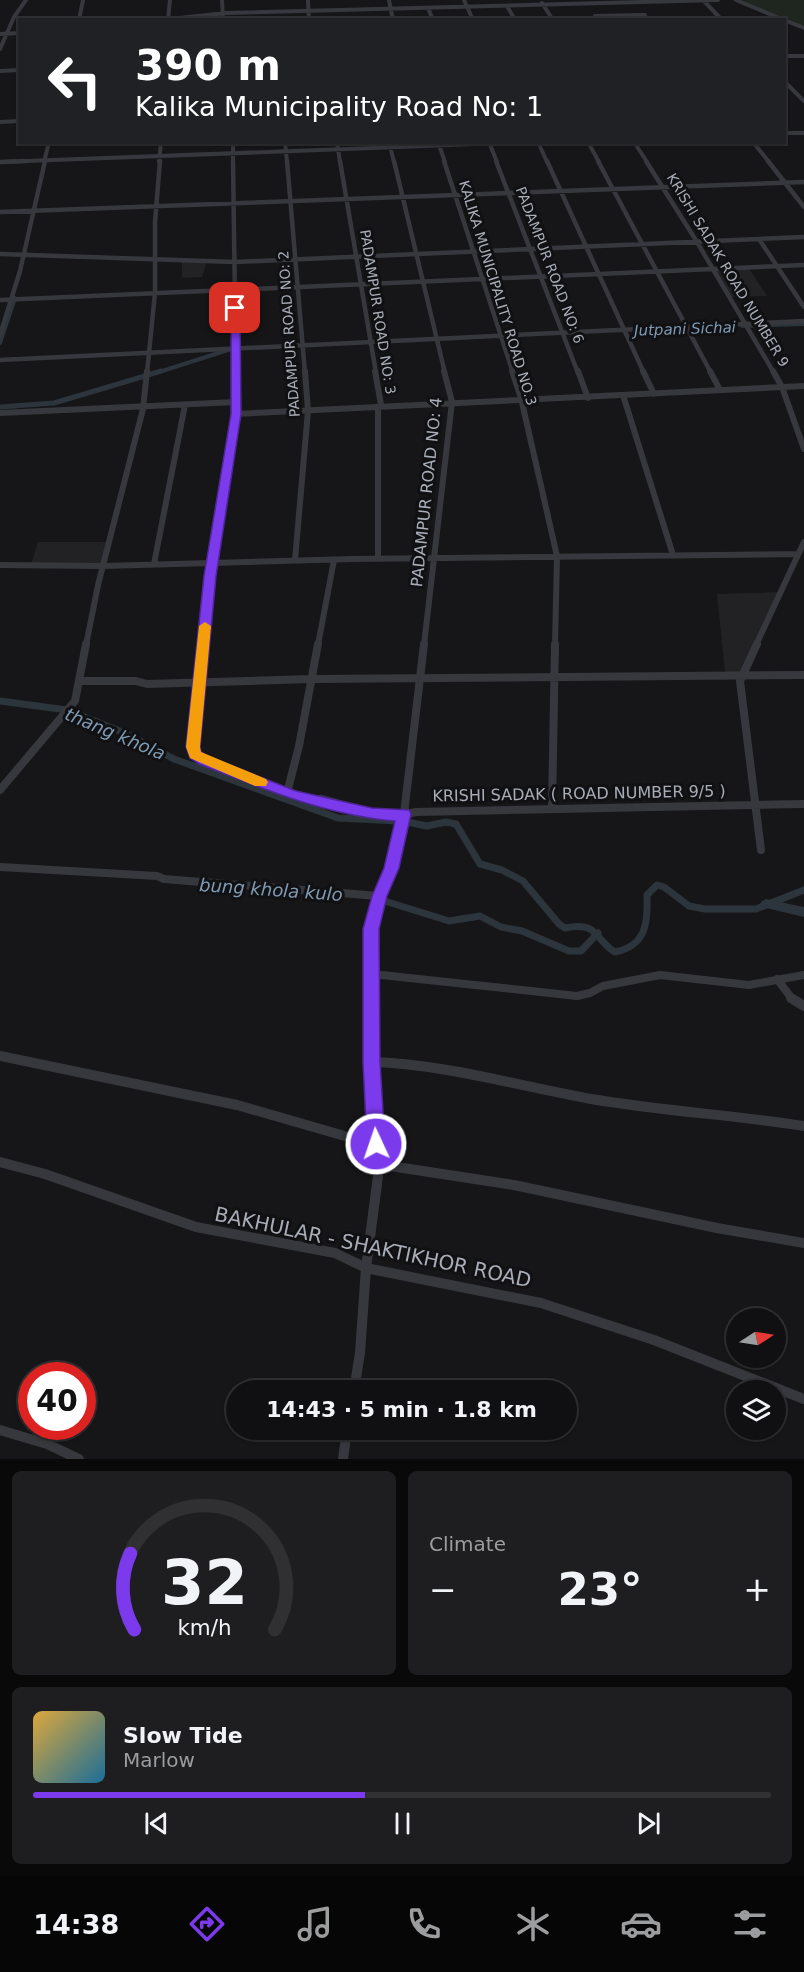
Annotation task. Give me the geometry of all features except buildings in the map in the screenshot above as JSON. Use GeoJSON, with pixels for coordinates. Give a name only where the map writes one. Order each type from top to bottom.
{"type":"FeatureCollection","features":[{"type":"Feature","properties":{"kind":"street"},"geometry":{"type":"LineString","coordinates":[[0,50],[15,17],[26,0]]}},
{"type":"Feature","properties":{"kind":"street"},"geometry":{"type":"LineString","coordinates":[[79,18],[83,0]]}},
{"type":"Feature","properties":{"kind":"street"},"geometry":{"type":"LineString","coordinates":[[168,18],[170,0]]}},
{"type":"Feature","properties":{"kind":"street"},"geometry":{"type":"LineString","coordinates":[[222,0],[223,18]]}},
{"type":"Feature","properties":{"kind":"street"},"geometry":{"type":"LineString","coordinates":[[308,0],[309,18]]}},
{"type":"Feature","properties":{"kind":"street"},"geometry":{"type":"LineString","coordinates":[[389,0],[393,18]]}},
{"type":"Feature","properties":{"kind":"street"},"geometry":{"type":"LineString","coordinates":[[464,0],[472,18]]}},
{"type":"Feature","properties":{"kind":"street"},"geometry":{"type":"LineString","coordinates":[[540,0],[552,18]]}},
{"type":"Feature","properties":{"kind":"street"},"geometry":{"type":"LineString","coordinates":[[704,0],[720,18]]}},
{"type":"Feature","properties":{"kind":"street"},"geometry":{"type":"LineString","coordinates":[[186,18],[266,12],[350,12],[718,0]]}},
{"type":"Feature","properties":{"kind":"street"},"geometry":{"type":"LineString","coordinates":[[736,0],[777,18]]}},
{"type":"Feature","properties":{"kind":"street"},"geometry":{"type":"LineString","coordinates":[[633,1],[648,18]]}},
{"type":"Feature","properties":{"kind":"street"},"geometry":{"type":"LineString","coordinates":[[507,6],[514,18]]}},
{"type":"Feature","properties":{"kind":"street"},"geometry":{"type":"LineString","coordinates":[[428,8],[432,18]]}},
{"type":"Feature","properties":{"kind":"street"},"geometry":{"type":"LineString","coordinates":[[266,12],[266,18]]}},
{"type":"Feature","properties":{"kind":"street"},"geometry":{"type":"LineString","coordinates":[[594,16],[610,18],[645,15]]}},
{"type":"Feature","properties":{"kind":"street"},"geometry":{"type":"LineString","coordinates":[[786,21],[804,28]]}},
{"type":"Feature","properties":{"kind":"street"},"geometry":{"type":"LineString","coordinates":[[0,34],[18,33]]}},
{"type":"Feature","properties":{"kind":"street"},"geometry":{"type":"LineString","coordinates":[[786,56],[804,56]]}},
{"type":"Feature","properties":{"kind":"street"},"geometry":{"type":"LineString","coordinates":[[0,71],[18,70]]}},
{"type":"Feature","properties":{"kind":"street"},"geometry":{"type":"LineString","coordinates":[[786,83],[804,101]]}},
{"type":"Feature","properties":{"kind":"street"},"geometry":{"type":"LineString","coordinates":[[791,94],[804,94]]}},
{"type":"Feature","properties":{"kind":"street"},"geometry":{"type":"LineString","coordinates":[[0,122],[18,121]]}},
{"type":"Feature","properties":{"kind":"street"},"geometry":{"type":"LineString","coordinates":[[786,133],[804,133]]}},
{"type":"Feature","properties":{"kind":"street"},"geometry":{"type":"LineString","coordinates":[[0,335],[13,299],[50,144]]}},
{"type":"Feature","properties":{"kind":"street"},"geometry":{"type":"LineString","coordinates":[[0,790],[75,701],[104,566],[143,407],[155,293],[156,206],[161,144]]}},
{"type":"Feature","properties":{"kind":"street"},"geometry":{"type":"LineString","coordinates":[[199,681],[212,561],[236,414],[233,144]]}},
{"type":"Feature","properties":{"kind":"street","name":"PADAMPUR ROAD NO: 2"},"geometry":{"type":"LineString","coordinates":[[285,144],[308,411],[295,560]]}},
{"type":"Feature","properties":{"kind":"street","name":"PADAMPUR ROAD NO: 3"},"geometry":{"type":"LineString","coordinates":[[338,144],[362,284],[380,407],[378,558]]}},
{"type":"Feature","properties":{"kind":"street","name":"KALIKA MUNICIPALITY ROAD NO.3"},"geometry":{"type":"LineString","coordinates":[[439,144],[521,401],[557,556],[552,808]]}},
{"type":"Feature","properties":{"kind":"street"},"geometry":{"type":"LineString","coordinates":[[0,162],[390,145],[489,144]]}},
{"type":"Feature","properties":{"kind":"street","name":"PADAMPUR ROAD NO: 6"},"geometry":{"type":"LineString","coordinates":[[489,144],[532,249],[588,398]]}},
{"type":"Feature","properties":{"kind":"street"},"geometry":{"type":"LineString","coordinates":[[539,144],[654,394]]}},
{"type":"Feature","properties":{"kind":"street"},"geometry":{"type":"LineString","coordinates":[[589,144],[688,326],[720,390]]}},
{"type":"Feature","properties":{"kind":"street","name":"KRISHI SADAK ROAD NUMBER 9"},"geometry":{"type":"LineString","coordinates":[[635,144],[697,242],[782,387],[804,449]]}},
{"type":"Feature","properties":{"kind":"street"},"geometry":{"type":"LineString","coordinates":[[755,144],[804,207]]}},
{"type":"Feature","properties":{"kind":"street","name":"PADAMPUR ROAD NO: 4"},"geometry":{"type":"LineString","coordinates":[[356,1380],[360,1353],[366,1268],[378,1176],[371,1062],[371,929],[379,896],[392,868],[404,814],[451,405],[425,282],[390,145]]}},
{"type":"Feature","properties":{"kind":"street"},"geometry":{"type":"LineString","coordinates":[[0,212],[804,182]]}},
{"type":"Feature","properties":{"kind":"street"},"geometry":{"type":"LineString","coordinates":[[0,254],[235,262],[804,237]]}},
{"type":"Feature","properties":{"kind":"street"},"geometry":{"type":"LineString","coordinates":[[759,239],[804,307]]}},
{"type":"Feature","properties":{"kind":"street"},"geometry":{"type":"LineString","coordinates":[[0,300],[804,265]]}},
{"type":"Feature","properties":{"kind":"street"},"geometry":{"type":"LineString","coordinates":[[0,360],[804,321]]}},
{"type":"Feature","properties":{"kind":"street"},"geometry":{"type":"LineString","coordinates":[[236,414],[803,387]]}},
{"type":"Feature","properties":{"kind":"street"},"geometry":{"type":"LineString","coordinates":[[623,395],[673,555]]}},
{"type":"Feature","properties":{"kind":"street"},"geometry":{"type":"LineString","coordinates":[[0,413],[236,402]]}},
{"type":"Feature","properties":{"kind":"street"},"geometry":{"type":"LineString","coordinates":[[154,564],[185,405]]}},
{"type":"Feature","properties":{"kind":"street"},"geometry":{"type":"LineString","coordinates":[[762,850],[740,681],[804,542]]}},
{"type":"Feature","properties":{"kind":"street"},"geometry":{"type":"LineString","coordinates":[[0,565],[104,566],[212,561],[798,553]]}},
{"type":"Feature","properties":{"kind":"street"},"geometry":{"type":"LineString","coordinates":[[287,790],[334,560]]}},
{"type":"Feature","properties":{"kind":"street"},"geometry":{"type":"LineString","coordinates":[[79,681],[136,681],[147,684],[311,679],[804,675]]}},
{"type":"Feature","properties":{"kind":"street","name":"KRISHI SADAK ( ROAD NUMBER 9/5 )"},"geometry":{"type":"LineString","coordinates":[[199,681],[193,747],[195,755],[287,790],[372,813],[399,816],[552,808],[804,804]]}},
{"type":"Feature","properties":{"kind":"street"},"geometry":{"type":"LineString","coordinates":[[0,867],[157,876],[164,879],[379,896]]}},
{"type":"Feature","properties":{"kind":"street"},"geometry":{"type":"LineString","coordinates":[[372,974],[577,996],[603,987],[660,975],[750,985],[804,975]]}},
{"type":"Feature","properties":{"kind":"street"},"geometry":{"type":"LineString","coordinates":[[777,979],[790,998],[796,1004],[804,1006]]}},
{"type":"Feature","properties":{"kind":"street"},"geometry":{"type":"LineString","coordinates":[[0,1056],[237,1105],[376,1144]]}},
{"type":"Feature","properties":{"kind":"street"},"geometry":{"type":"LineString","coordinates":[[371,1062],[404,1063],[593,1099],[695,1114],[767,1120],[804,1126]]}},
{"type":"Feature","properties":{"kind":"street","name":"BAKHULAR - SHAKTIKHOR ROAD"},"geometry":{"type":"LineString","coordinates":[[0,1162],[45,1174],[196,1227],[335,1253],[366,1268],[541,1302],[654,1340],[804,1399]]}},
{"type":"Feature","properties":{"kind":"street"},"geometry":{"type":"LineString","coordinates":[[377,1164],[514,1185],[804,1243]]}},
{"type":"Feature","properties":{"kind":"street"},"geometry":{"type":"LineString","coordinates":[[0,1430],[47,1444],[79,1459]]}},
{"type":"Feature","properties":{"kind":"street"},"geometry":{"type":"LineString","coordinates":[[343,1459],[346,1440]]}},
{"type":"Feature","properties":{"kind":"shaded area"},"geometry":{"type":"Polygon","coordinates":[[[742,0],[804,0],[804,28],[742,0]]]}},
{"type":"Feature","properties":{"kind":"shaded area"},"geometry":{"type":"Polygon","coordinates":[[[182,260],[207,261],[202,277],[182,278],[182,260]]]}},
{"type":"Feature","properties":{"kind":"shaded area"},"geometry":{"type":"Polygon","coordinates":[[[748,267],[767,296],[732,297],[714,269],[748,267]]]}},
{"type":"Feature","properties":{"kind":"shaded area"},"geometry":{"type":"Polygon","coordinates":[[[38,542],[110,542],[103,566],[31,564],[38,542]]]}},
{"type":"Feature","properties":{"kind":"shaded area"},"geometry":{"type":"Polygon","coordinates":[[[779,592],[741,673],[725,672],[717,594],[779,592]]]}},
{"type":"Feature","properties":{"kind":"waterway"},"geometry":{"type":"LineString","coordinates":[[0,343],[15,298],[12,299]]}},
{"type":"Feature","properties":{"kind":"waterway","name":"Jutpani Sichai"},"geometry":{"type":"LineString","coordinates":[[742,326],[804,324]]}},
{"type":"Feature","properties":{"kind":"waterway","name":"Jutpani Sichai"},"geometry":{"type":"LineString","coordinates":[[156,373],[231,349]]}},
{"type":"Feature","properties":{"kind":"waterway","name":"Jutpani Sichai"},"geometry":{"type":"LineString","coordinates":[[148,375],[161,371]]}},
{"type":"Feature","properties":{"kind":"waterway"},"geometry":{"type":"LineString","coordinates":[[0,407],[54,403],[145,376]]}},
{"type":"Feature","properties":{"kind":"waterway","name":"thang khola"},"geometry":{"type":"LineString","coordinates":[[0,701],[67,710],[127,734],[174,759],[338,818],[399,821]]}},
{"type":"Feature","properties":{"kind":"waterway"},"geometry":{"type":"LineString","coordinates":[[321,798],[346,805]]}},
{"type":"Feature","properties":{"kind":"waterway"},"geometry":{"type":"LineString","coordinates":[[407,822],[427,826],[446,822],[456,824],[480,864],[502,870],[523,881],[559,924],[565,928],[584,927],[597,934]]}},
{"type":"Feature","properties":{"kind":"waterway"},"geometry":{"type":"LineString","coordinates":[[597,934],[615,952],[634,944],[646,923],[647,895],[657,885],[664,887],[689,906],[705,909],[756,909],[804,890]]}},
{"type":"Feature","properties":{"kind":"waterway","name":"bung khola kulo"},"geometry":{"type":"LineString","coordinates":[[375,898],[449,921],[480,916],[501,927],[522,931],[569,951],[581,951],[597,934]]}},
{"type":"Feature","properties":{"kind":"waterway"},"geometry":{"type":"LineString","coordinates":[[766,904],[804,912]]}},
{"type":"Feature","properties":{"kind":"slow traffic"},"geometry":{"type":"LineString","coordinates":[[205,626],[193,747],[195,755],[260,782]]}},
{"type":"Feature","properties":{"kind":"route"},"geometry":{"type":"LineString","coordinates":[[235,308],[236,414],[210,576],[193,747],[195,755],[204,760],[294,795],[372,813],[399,816],[404,814],[392,868],[379,896],[371,929],[371,1062],[376,1144]]}}]}
